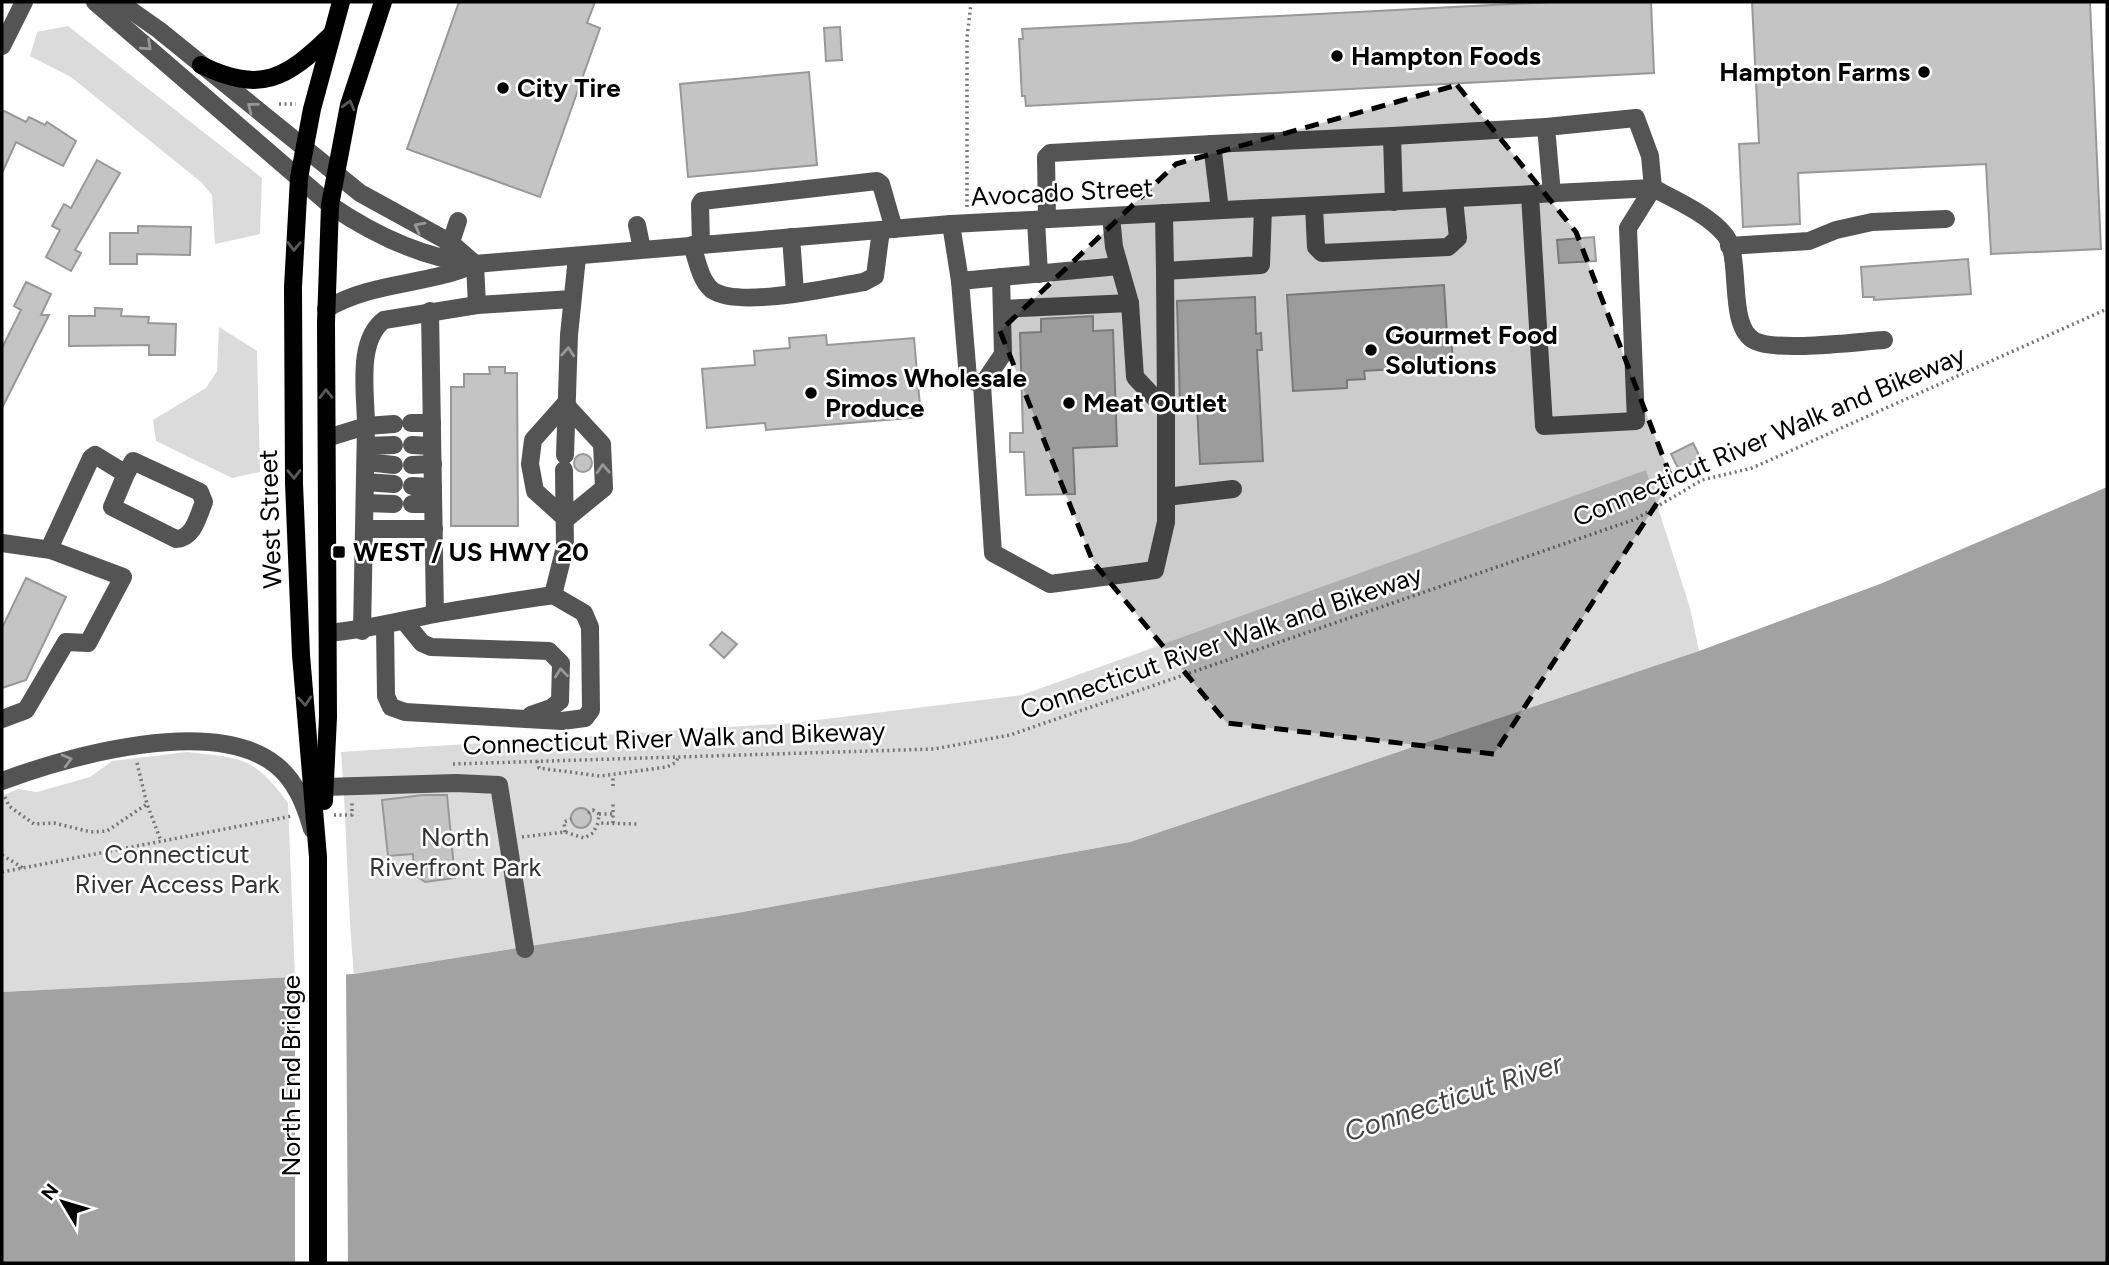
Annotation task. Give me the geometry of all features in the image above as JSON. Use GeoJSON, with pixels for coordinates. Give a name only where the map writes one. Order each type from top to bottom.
{"type":"FeatureCollection","features":[{"type":"Feature","properties":{"kind":"main road","name":"West Street"},"geometry":{"type":"LineString","coordinates":[[318,889],[300,635],[294,483],[293,292],[299,178],[304,148],[341,2]]}},
{"type":"Feature","properties":{"kind":"main road","name":"West Street"},"geometry":{"type":"LineString","coordinates":[[317,857],[324,787],[328,634],[326,309],[330,205],[334,172],[355,85],[383,2]]}},
{"type":"Feature","properties":{"kind":"main road"},"geometry":{"type":"LineString","coordinates":[[201,65],[236,80],[268,79],[293,68],[331,35]]}},
{"type":"Feature","properties":{"kind":"main road"},"geometry":{"type":"LineString","coordinates":[[300,635],[328,634]]}},
{"type":"Feature","properties":{"kind":"main road","name":"North End Bridge"},"geometry":{"type":"LineString","coordinates":[[318,889],[318,1263]]}},
{"type":"Feature","properties":{"kind":"street"},"geometry":{"type":"LineString","coordinates":[[2,46],[24,2]]}},
{"type":"Feature","properties":{"kind":"street","name":"Avocado Street"},"geometry":{"type":"LineString","coordinates":[[95,2],[330,205],[373,231],[445,261],[475,264],[577,257],[642,249],[958,224],[1653,187]]}},
{"type":"Feature","properties":{"kind":"street"},"geometry":{"type":"LineString","coordinates":[[118,2],[386,210],[451,243],[475,264],[477,305]]}},
{"type":"Feature","properties":{"kind":"street"},"geometry":{"type":"LineString","coordinates":[[1039,274],[1046,158],[1050,153],[1546,127],[1636,117],[1650,156],[1653,187],[1628,228],[1636,421],[1544,426],[1530,195]]}},
{"type":"Feature","properties":{"kind":"street"},"geometry":{"type":"LineString","coordinates":[[1546,127],[1552,194]]}},
{"type":"Feature","properties":{"kind":"street"},"geometry":{"type":"LineString","coordinates":[[1392,136],[1394,202]]}},
{"type":"Feature","properties":{"kind":"street"},"geometry":{"type":"LineString","coordinates":[[1212,144],[1220,210]]}},
{"type":"Feature","properties":{"kind":"street"},"geometry":{"type":"LineString","coordinates":[[877,180],[881,184],[888,229],[876,276],[864,282],[754,297],[723,296],[704,282],[696,245],[699,204],[702,201],[877,180]]}},
{"type":"Feature","properties":{"kind":"street"},"geometry":{"type":"LineString","coordinates":[[1653,187],[1720,230],[1728,239],[1742,326],[1754,341],[1772,346],[1884,340]]}},
{"type":"Feature","properties":{"kind":"street"},"geometry":{"type":"LineString","coordinates":[[1314,206],[1317,247],[1322,253],[1448,247],[1458,238],[1454,199]]}},
{"type":"Feature","properties":{"kind":"street"},"geometry":{"type":"LineString","coordinates":[[1165,271],[1261,265],[1263,208]]}},
{"type":"Feature","properties":{"kind":"street"},"geometry":{"type":"LineString","coordinates":[[1001,277],[1003,354],[982,385],[993,554],[1051,584],[1155,570],[1167,522],[1164,213]]}},
{"type":"Feature","properties":{"kind":"street"},"geometry":{"type":"LineString","coordinates":[[1111,216],[1119,266],[1130,303],[1135,377],[1166,410]]}},
{"type":"Feature","properties":{"kind":"street"},"geometry":{"type":"LineString","coordinates":[[1729,246],[1809,241],[1836,230],[1872,222],[1946,219]]}},
{"type":"Feature","properties":{"kind":"street"},"geometry":{"type":"LineString","coordinates":[[445,261],[458,221]]}},
{"type":"Feature","properties":{"kind":"street"},"geometry":{"type":"LineString","coordinates":[[958,224],[968,378],[982,385]]}},
{"type":"Feature","properties":{"kind":"street"},"geometry":{"type":"LineString","coordinates":[[637,225],[642,249]]}},
{"type":"Feature","properties":{"kind":"street"},"geometry":{"type":"LineString","coordinates":[[791,237],[795,292]]}},
{"type":"Feature","properties":{"kind":"street"},"geometry":{"type":"LineString","coordinates":[[553,595],[565,547],[565,404],[577,257]]}},
{"type":"Feature","properties":{"kind":"street","name":"Avocado Street"},"geometry":{"type":"LineString","coordinates":[[326,309],[364,290],[449,276],[475,264]]}},
{"type":"Feature","properties":{"kind":"street"},"geometry":{"type":"LineString","coordinates":[[960,281],[1119,266]]}},
{"type":"Feature","properties":{"kind":"street"},"geometry":{"type":"LineString","coordinates":[[362,631],[368,343],[373,328],[384,320],[430,311],[572,299]]}},
{"type":"Feature","properties":{"kind":"street"},"geometry":{"type":"LineString","coordinates":[[1002,309],[1130,303]]}},
{"type":"Feature","properties":{"kind":"street"},"geometry":{"type":"LineString","coordinates":[[430,311],[435,614]]}},
{"type":"Feature","properties":{"kind":"street"},"geometry":{"type":"LineString","coordinates":[[565,404],[602,444],[604,488],[566,519]]}},
{"type":"Feature","properties":{"kind":"street"},"geometry":{"type":"LineString","coordinates":[[565,404],[533,440],[530,464],[535,491],[566,519]]}},
{"type":"Feature","properties":{"kind":"street"},"geometry":{"type":"LineString","coordinates":[[327,438],[366,426],[432,423]]}},
{"type":"Feature","properties":{"kind":"street"},"geometry":{"type":"LineString","coordinates":[[366,454],[403,445],[432,446]]}},
{"type":"Feature","properties":{"kind":"street"},"geometry":{"type":"LineString","coordinates":[[366,454],[403,465],[433,464]]}},
{"type":"Feature","properties":{"kind":"street"},"geometry":{"type":"LineString","coordinates":[[49,549],[90,458],[95,455],[126,474]]}},
{"type":"Feature","properties":{"kind":"street"},"geometry":{"type":"LineString","coordinates":[[133,461],[200,492],[204,502],[192,530],[182,539],[176,539],[112,507],[126,474],[133,461]]}},
{"type":"Feature","properties":{"kind":"street"},"geometry":{"type":"LineString","coordinates":[[365,482],[403,494]]}},
{"type":"Feature","properties":{"kind":"street"},"geometry":{"type":"LineString","coordinates":[[1166,497],[1233,489]]}},
{"type":"Feature","properties":{"kind":"street"},"geometry":{"type":"LineString","coordinates":[[365,503],[403,494],[433,495]]}},
{"type":"Feature","properties":{"kind":"street"},"geometry":{"type":"LineString","coordinates":[[364,529],[434,529]]}},
{"type":"Feature","properties":{"kind":"street"},"geometry":{"type":"LineString","coordinates":[[2,543],[49,549],[122,577],[88,643],[66,642],[26,710],[2,719]]}},
{"type":"Feature","properties":{"kind":"street"},"geometry":{"type":"LineString","coordinates":[[328,634],[362,631],[435,614],[553,595],[584,613],[590,627],[591,710],[585,718],[562,721],[405,712],[391,706],[386,696],[384,626]]}},
{"type":"Feature","properties":{"kind":"street"},"geometry":{"type":"LineString","coordinates":[[404,621],[422,643],[431,647],[550,651],[561,663],[560,701],[525,719]]}},
{"type":"Feature","properties":{"kind":"street"},"geometry":{"type":"LineString","coordinates":[[4,789],[62,761],[135,746],[186,743],[238,747],[267,759],[294,785],[306,809],[317,857]]}},
{"type":"Feature","properties":{"kind":"street"},"geometry":{"type":"LineString","coordinates":[[324,787],[456,783],[499,785],[525,949]]}},
{"type":"Feature","properties":{"kind":"path"},"geometry":{"type":"LineString","coordinates":[[958,224],[969,134],[967,37],[971,4]]}},
{"type":"Feature","properties":{"kind":"path"},"geometry":{"type":"LineString","coordinates":[[271,100],[279,104],[299,105]]}},
{"type":"Feature","properties":{"kind":"path","name":"Connecticut River Walk and Bikeway"},"geometry":{"type":"LineString","coordinates":[[444,764],[934,749],[1010,735],[1636,519],[1702,480],[1752,468],[2107,309]]}},
{"type":"Feature","properties":{"kind":"path"},"geometry":{"type":"LineString","coordinates":[[136,757],[146,804],[161,841]]}},
{"type":"Feature","properties":{"kind":"path"},"geometry":{"type":"LineString","coordinates":[[537,761],[539,768],[613,775],[667,767],[676,764],[678,757]]}},
{"type":"Feature","properties":{"kind":"path"},"geometry":{"type":"LineString","coordinates":[[613,775],[613,786]]}},
{"type":"Feature","properties":{"kind":"path"},"geometry":{"type":"LineString","coordinates":[[342,816],[352,815],[351,787]]}},
{"type":"Feature","properties":{"kind":"path"},"geometry":{"type":"LineString","coordinates":[[4,789],[9,806],[34,824],[54,823],[91,832],[107,831],[146,804]]}},
{"type":"Feature","properties":{"kind":"path"},"geometry":{"type":"LineString","coordinates":[[613,804],[613,823]]}},
{"type":"Feature","properties":{"kind":"path"},"geometry":{"type":"LineString","coordinates":[[589,813],[593,810],[598,814],[613,814]]}},
{"type":"Feature","properties":{"kind":"path"},"geometry":{"type":"LineString","coordinates":[[533,836],[565,832],[584,838],[593,833],[598,823],[598,814]]}},
{"type":"Feature","properties":{"kind":"path"},"geometry":{"type":"LineString","coordinates":[[2,872],[292,815]]}},
{"type":"Feature","properties":{"kind":"path"},"geometry":{"type":"LineString","coordinates":[[565,832],[564,821],[571,820]]}},
{"type":"Feature","properties":{"kind":"path"},"geometry":{"type":"LineString","coordinates":[[598,823],[636,824]]}},
{"type":"Feature","properties":{"kind":"path"},"geometry":{"type":"LineString","coordinates":[[2,855],[23,868]]}},
{"type":"Feature","properties":{"kind":"highlighted area"},"geometry":{"type":"Polygon","coordinates":[[[1457,85],[1576,232],[1672,480],[1494,754],[1227,723],[1093,562],[1000,331],[1176,164],[1457,85]]]}},
{"type":"Feature","properties":{"kind":"green space"},"geometry":{"type":"Polygon","coordinates":[[[68,26],[262,178],[260,234],[215,244],[212,195],[202,183],[71,77],[30,56],[37,32],[68,26]]]}},
{"type":"Feature","properties":{"kind":"green space"},"geometry":{"type":"Polygon","coordinates":[[[219,327],[257,351],[260,472],[232,478],[156,441],[153,420],[206,388],[217,371],[219,327]]]}},
{"type":"Feature","properties":{"kind":"green space","name":"North Riverfront Park"},"geometry":{"type":"Polygon","coordinates":[[[1646,470],[1690,608],[1699,651],[1130,842],[737,913],[354,974],[341,752],[793,723],[1022,695],[1646,470]]]}},
{"type":"Feature","properties":{"kind":"green space","name":"Connecticut River Access Park"},"geometry":{"type":"Polygon","coordinates":[[[187,752],[245,762],[265,776],[288,803],[295,977],[2,992],[2,796],[18,789],[37,792],[90,777],[112,761],[187,752]]]}},
{"type":"Feature","properties":{"kind":"water","name":"Connecticut River"},"geometry":{"type":"Polygon","coordinates":[[[2107,487],[2107,1263],[2,1263],[2,992],[354,974],[737,913],[1130,842],[1699,651],[1880,584],[2107,487]]]}},
{"type":"Feature","properties":{"kind":"pier"},"geometry":{"type":"Polygon","coordinates":[[[346,971],[348,1263],[295,1263],[295,974],[346,971]]]}},
{"type":"Feature","properties":{"kind":"building","name":"City Tire"},"geometry":{"type":"Polygon","coordinates":[[[459,2],[595,2],[587,23],[600,28],[540,197],[407,149],[459,2]]]}},
{"type":"Feature","properties":{"kind":"building","name":"Hampton Foods"},"geometry":{"type":"Polygon","coordinates":[[[1553,2],[1651,2],[1654,73],[1026,106],[1025,96],[1022,96],[1019,39],[1023,39],[1022,29],[1553,2]]]}},
{"type":"Feature","properties":{"kind":"building","name":"Hampton Farms"},"geometry":{"type":"Polygon","coordinates":[[[1752,2],[2090,2],[2101,249],[1991,254],[1986,164],[1798,173],[1800,224],[1743,227],[1739,144],[1759,143],[1752,2]]]}},
{"type":"Feature","properties":{"kind":"building"},"geometry":{"type":"Polygon","coordinates":[[[840,27],[842,60],[826,61],[824,28],[840,27]]]}},
{"type":"Feature","properties":{"kind":"building"},"geometry":{"type":"Polygon","coordinates":[[[809,72],[817,165],[688,177],[680,84],[809,72]]]}},
{"type":"Feature","properties":{"kind":"building"},"geometry":{"type":"Polygon","coordinates":[[[2,110],[26,122],[29,117],[45,125],[47,122],[76,141],[63,166],[16,142],[2,173],[2,110]]]}},
{"type":"Feature","properties":{"kind":"building"},"geometry":{"type":"Polygon","coordinates":[[[97,160],[120,173],[75,250],[81,253],[71,271],[46,257],[60,230],[52,226],[64,204],[71,208],[97,160]]]}},
{"type":"Feature","properties":{"kind":"building"},"geometry":{"type":"Polygon","coordinates":[[[138,226],[191,227],[190,255],[137,254],[137,264],[110,264],[110,233],[138,233],[138,226]]]}},
{"type":"Feature","properties":{"kind":"building"},"geometry":{"type":"Polygon","coordinates":[[[1594,237],[1596,261],[1559,263],[1557,240],[1594,237]]]}},
{"type":"Feature","properties":{"kind":"building"},"geometry":{"type":"Polygon","coordinates":[[[1968,259],[1971,294],[1874,300],[1874,297],[1863,297],[1861,267],[1968,259]]]}},
{"type":"Feature","properties":{"kind":"building"},"geometry":{"type":"Polygon","coordinates":[[[26,282],[51,294],[41,315],[49,315],[2,408],[2,348],[21,310],[14,306],[26,282]]]}},
{"type":"Feature","properties":{"kind":"building","name":"Gourmet Food Solutions"},"geometry":{"type":"Polygon","coordinates":[[[1444,285],[1447,335],[1451,335],[1453,365],[1364,371],[1365,379],[1347,380],[1347,388],[1293,391],[1287,295],[1444,285]]]}},
{"type":"Feature","properties":{"kind":"building"},"geometry":{"type":"Polygon","coordinates":[[[1255,297],[1256,334],[1261,333],[1262,350],[1257,350],[1263,461],[1200,464],[1197,405],[1180,406],[1177,301],[1255,297]]]}},
{"type":"Feature","properties":{"kind":"building"},"geometry":{"type":"Polygon","coordinates":[[[95,308],[122,309],[121,316],[149,317],[148,323],[176,324],[175,355],[149,355],[149,345],[69,346],[69,316],[95,316],[95,308]]]}},
{"type":"Feature","properties":{"kind":"building","name":"Meat Outlet"},"geometry":{"type":"Polygon","coordinates":[[[1093,316],[1093,331],[1113,330],[1117,446],[1073,448],[1075,494],[1026,495],[1024,452],[1010,452],[1010,433],[1023,433],[1020,333],[1041,332],[1041,319],[1093,316]]]}},
{"type":"Feature","properties":{"kind":"building","name":"Simos Wholesale Produce"},"geometry":{"type":"Polygon","coordinates":[[[826,335],[827,345],[914,338],[921,417],[766,430],[765,423],[707,428],[702,369],[755,365],[754,351],[790,348],[789,338],[826,335]]]}},
{"type":"Feature","properties":{"kind":"building"},"geometry":{"type":"Polygon","coordinates":[[[489,367],[505,367],[505,373],[517,373],[518,526],[451,526],[451,387],[464,387],[464,374],[490,374],[489,367]]]}},
{"type":"Feature","properties":{"kind":"building"},"geometry":{"type":"Polygon","coordinates":[[[1693,443],[1701,459],[1679,470],[1671,454],[1693,443]]]}},
{"type":"Feature","properties":{"kind":"building"},"geometry":{"type":"Polygon","coordinates":[[[583,454],[589,457],[592,463],[589,469],[583,472],[577,469],[574,463],[577,457],[583,454]]]}},
{"type":"Feature","properties":{"kind":"building"},"geometry":{"type":"Polygon","coordinates":[[[26,578],[66,597],[26,680],[2,688],[2,628],[26,578]]]}},
{"type":"Feature","properties":{"kind":"building"},"geometry":{"type":"Polygon","coordinates":[[[722,632],[737,644],[724,658],[710,645],[722,632]]]}},
{"type":"Feature","properties":{"kind":"building"},"geometry":{"type":"Polygon","coordinates":[[[447,795],[455,878],[425,882],[414,874],[413,854],[388,856],[382,800],[447,795]]]}},
{"type":"Feature","properties":{"kind":"building"},"geometry":{"type":"Polygon","coordinates":[[[581,808],[588,811],[591,818],[588,825],[581,828],[574,825],[571,818],[574,811],[581,808]]]}},
{"type":"Feature","properties":{"kind":"place","name":"Hampton Foods"},"geometry":{"type":"Point","coordinates":[1337,56]}},
{"type":"Feature","properties":{"kind":"place","name":"Hampton Farms"},"geometry":{"type":"Point","coordinates":[1924,72]}},
{"type":"Feature","properties":{"kind":"place","name":"City Tire"},"geometry":{"type":"Point","coordinates":[503,88]}},
{"type":"Feature","properties":{"kind":"place","name":"Gourmet Food Solutions"},"geometry":{"type":"Point","coordinates":[1371,350]}},
{"type":"Feature","properties":{"kind":"place","name":"Simos Wholesale Produce"},"geometry":{"type":"Point","coordinates":[811,393]}},
{"type":"Feature","properties":{"kind":"place","name":"Meat Outlet"},"geometry":{"type":"Point","coordinates":[1069,403]}},
{"type":"Feature","properties":{"kind":"place","name":"WEST / US HWY 20"},"geometry":{"type":"Point","coordinates":[339,552]}}]}
